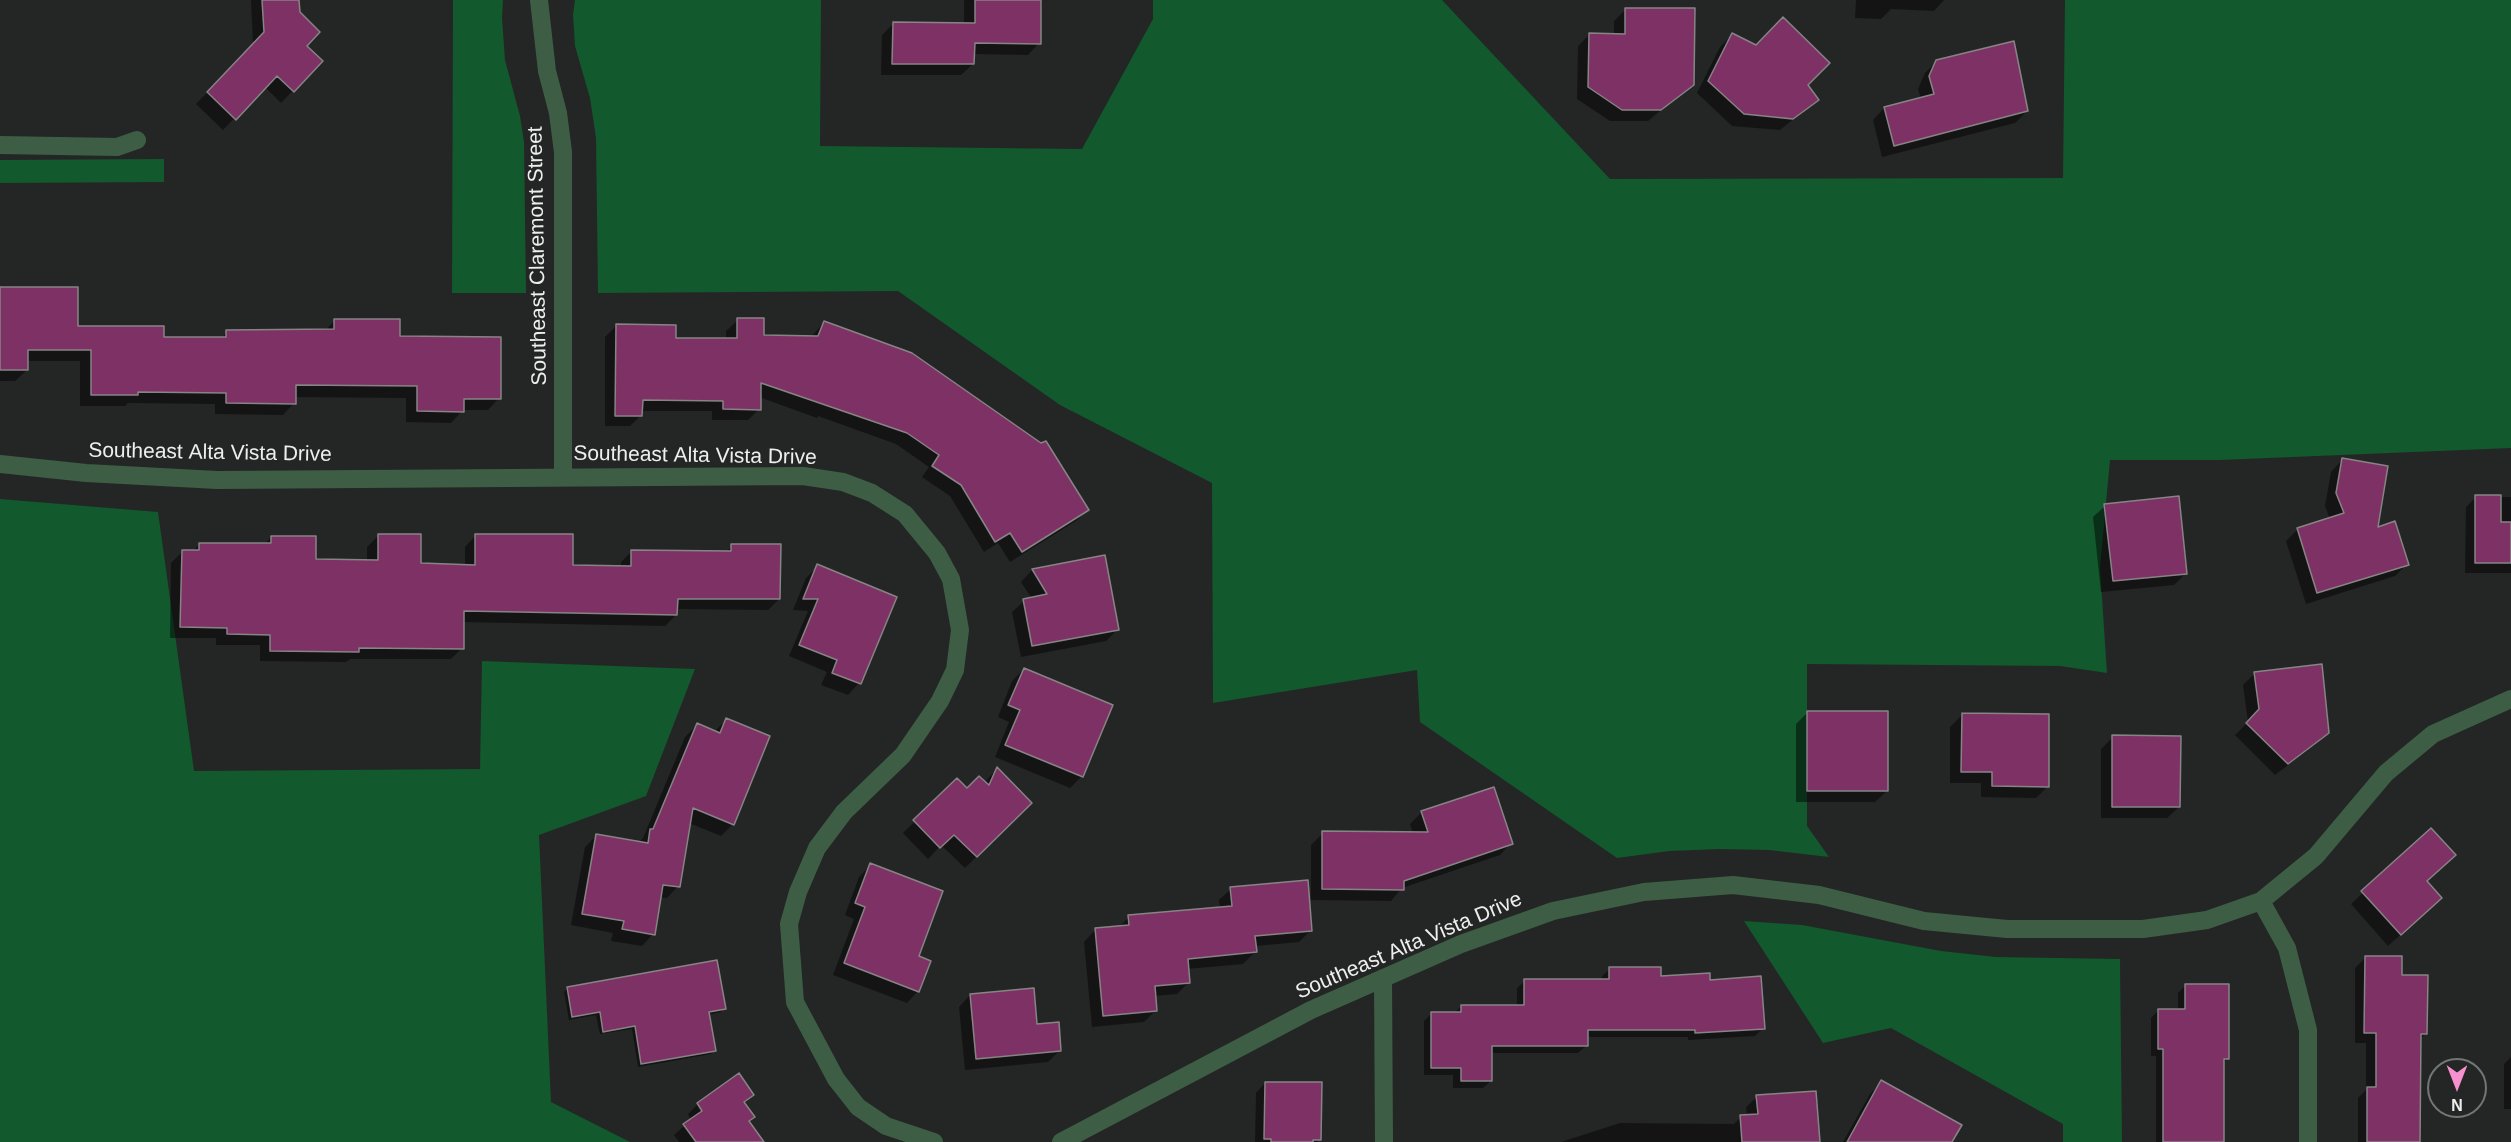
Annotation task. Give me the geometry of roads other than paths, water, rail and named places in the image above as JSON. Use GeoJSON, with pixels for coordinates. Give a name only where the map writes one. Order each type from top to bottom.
{"type":"FeatureCollection","features":[{"type":"Feature","properties":{"kind":"street","name":"Southeast Claremont Street"},"geometry":{"type":"LineString","coordinates":[[539,0],[547,71],[558,113],[563,152],[563,477]]}},
{"type":"Feature","properties":{"kind":"street"},"geometry":{"type":"LineString","coordinates":[[0,145],[117,147],[137,140]]}},
{"type":"Feature","properties":{"kind":"street","name":"Southeast Alta Vista Drive"},"geometry":{"type":"LineString","coordinates":[[0,464],[86,473],[217,480],[803,476],[843,482],[872,493],[905,514],[937,553],[951,579],[960,630],[955,670],[940,701],[903,755],[844,812],[817,848],[798,892],[789,924],[795,1002],[836,1079],[858,1107],[886,1126],[934,1142]]}},
{"type":"Feature","properties":{"kind":"street","name":"Southeast Alta Vista Drive"},"geometry":{"type":"LineString","coordinates":[[1061,1142],[1301,1016],[1461,944],[1553,911],[1644,892],[1733,885],[1819,894],[1924,921],[2007,929],[2143,930],[2207,920],[2261,901],[2316,856],[2386,773],[2433,734],[2511,699]]}},
{"type":"Feature","properties":{"kind":"street"},"geometry":{"type":"LineString","coordinates":[[2261,901],[2287,948],[2308,1030],[2308,1142]]}},
{"type":"Feature","properties":{"kind":"street"},"geometry":{"type":"LineString","coordinates":[[1383,978],[1384,1142]]}}]}
